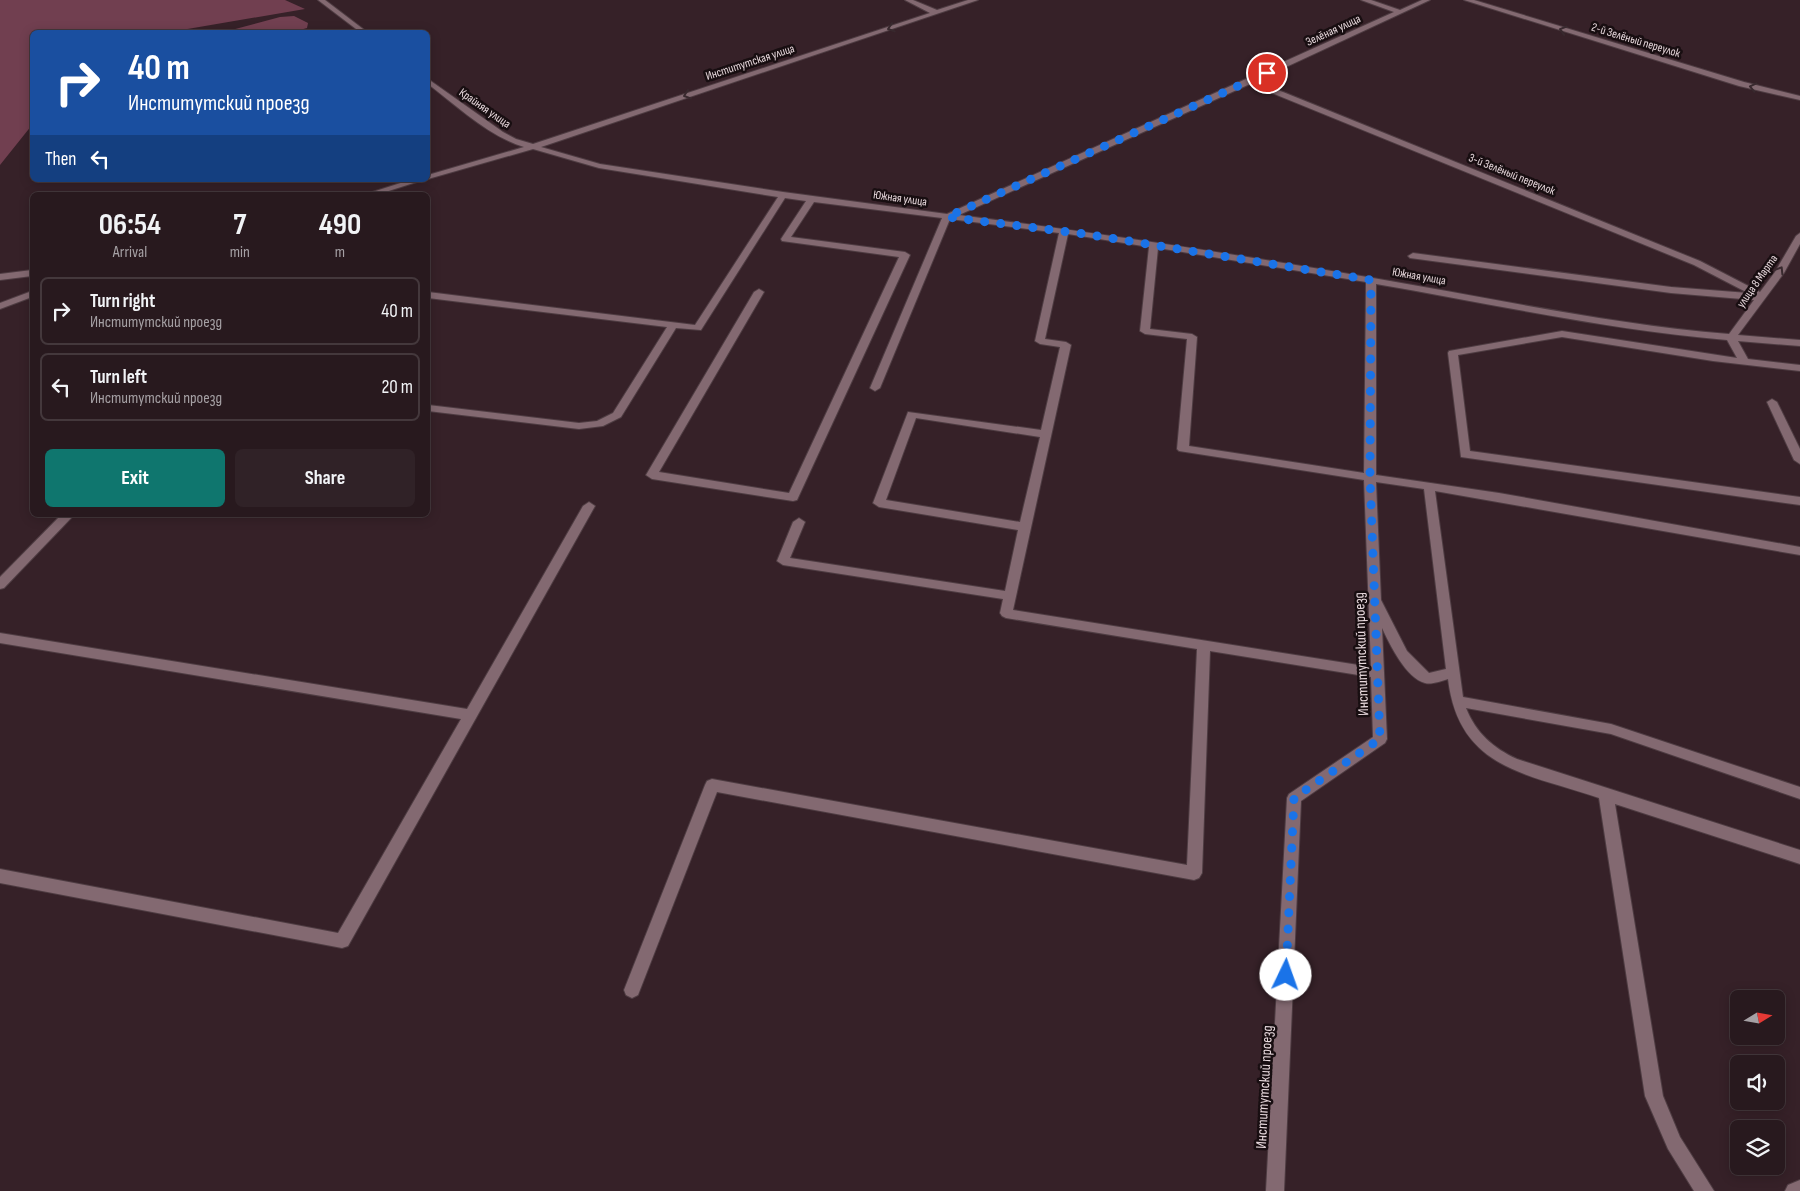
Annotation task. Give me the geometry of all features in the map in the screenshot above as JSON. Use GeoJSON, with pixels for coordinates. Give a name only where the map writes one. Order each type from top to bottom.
{"type":"FeatureCollection","features":[{"type":"Feature","properties":{"kind":"street"},"geometry":{"type":"LineString","coordinates":[[321,0],[361,30]]}},
{"type":"Feature","properties":{"kind":"street"},"geometry":{"type":"LineString","coordinates":[[908,0],[937,13]]}},
{"type":"Feature","properties":{"kind":"street","name":"Институтская улица"},"geometry":{"type":"LineString","coordinates":[[430,176],[532,147],[975,0]]}},
{"type":"Feature","properties":{"kind":"street"},"geometry":{"type":"LineString","coordinates":[[1364,0],[1400,12]]}},
{"type":"Feature","properties":{"kind":"street","name":"Зелёная улица"},"geometry":{"type":"LineString","coordinates":[[947,217],[1427,0]]}},
{"type":"Feature","properties":{"kind":"street","name":"2-й Зелёный переулок"},"geometry":{"type":"LineString","coordinates":[[1467,0],[1733,82],[1800,98]]}},
{"type":"Feature","properties":{"kind":"street","name":"3-й Зелёный переулок"},"geometry":{"type":"LineString","coordinates":[[1250,81],[1697,263],[1762,297]]}},
{"type":"Feature","properties":{"kind":"street","name":"Крайняя улица"},"geometry":{"type":"LineString","coordinates":[[430,82],[500,134],[532,147]]}},
{"type":"Feature","properties":{"kind":"street","name":"Южная улица"},"geometry":{"type":"LineString","coordinates":[[532,147],[599,166],[811,199],[1064,231],[1371,280],[1607,322],[1731,338],[1800,342]]}},
{"type":"Feature","properties":{"kind":"street"},"geometry":{"type":"LineString","coordinates":[[377,192],[412,182]]}},
{"type":"Feature","properties":{"kind":"street"},"geometry":{"type":"LineString","coordinates":[[430,295],[698,328],[783,195]]}},
{"type":"Feature","properties":{"kind":"street"},"geometry":{"type":"LineString","coordinates":[[760,292],[652,475],[794,497],[905,255],[785,239],[811,199]]}},
{"type":"Feature","properties":{"kind":"street"},"geometry":{"type":"LineString","coordinates":[[875,388],[947,217]]}},
{"type":"Feature","properties":{"kind":"street"},"geometry":{"type":"LineString","coordinates":[[1064,231],[1040,341],[1066,345],[1006,613],[1377,673]]}},
{"type":"Feature","properties":{"kind":"street","name":"улица 8 Марта"},"geometry":{"type":"LineString","coordinates":[[1731,338],[1779,273],[1800,236]]}},
{"type":"Feature","properties":{"kind":"street"},"geometry":{"type":"LineString","coordinates":[[1154,245],[1145,331],[1192,337],[1183,449],[1499,496],[1800,551]]}},
{"type":"Feature","properties":{"kind":"street"},"geometry":{"type":"LineString","coordinates":[[1414,256],[1671,290],[1762,297]]}},
{"type":"Feature","properties":{"kind":"street"},"geometry":{"type":"LineString","coordinates":[[0,278],[30,273]]}},
{"type":"Feature","properties":{"kind":"street","name":"Институтский проезд"},"geometry":{"type":"LineString","coordinates":[[1275,1191],[1294,798],[1380,739],[1370,477],[1371,280]]}},
{"type":"Feature","properties":{"kind":"street"},"geometry":{"type":"LineString","coordinates":[[0,306],[30,295]]}},
{"type":"Feature","properties":{"kind":"street"},"geometry":{"type":"LineString","coordinates":[[430,408],[579,426],[599,424],[617,415],[673,325]]}},
{"type":"Feature","properties":{"kind":"street"},"geometry":{"type":"LineString","coordinates":[[1800,368],[1745,362],[1562,334],[1453,353],[1465,454],[1800,501]]}},
{"type":"Feature","properties":{"kind":"street"},"geometry":{"type":"LineString","coordinates":[[1731,338],[1745,362]]}},
{"type":"Feature","properties":{"kind":"street"},"geometry":{"type":"LineString","coordinates":[[1772,402],[1800,460]]}},
{"type":"Feature","properties":{"kind":"street"},"geometry":{"type":"LineString","coordinates":[[1024,527],[879,503],[912,414],[1046,434]]}},
{"type":"Feature","properties":{"kind":"street"},"geometry":{"type":"LineString","coordinates":[[1429,486],[1458,701],[1461,714],[1480,743],[1493,753],[1511,762],[1606,795],[1800,857]]}},
{"type":"Feature","properties":{"kind":"street"},"geometry":{"type":"LineString","coordinates":[[0,876],[342,941],[589,506]]}},
{"type":"Feature","properties":{"kind":"street"},"geometry":{"type":"LineString","coordinates":[[0,585],[66,517]]}},
{"type":"Feature","properties":{"kind":"street"},"geometry":{"type":"LineString","coordinates":[[799,522],[783,561],[1010,596]]}},
{"type":"Feature","properties":{"kind":"street"},"geometry":{"type":"LineString","coordinates":[[1375,598],[1402,655],[1412,669],[1427,679],[1454,672]]}},
{"type":"Feature","properties":{"kind":"street"},"geometry":{"type":"LineString","coordinates":[[0,638],[470,715]]}},
{"type":"Feature","properties":{"kind":"street"},"geometry":{"type":"LineString","coordinates":[[632,990],[712,785],[1194,873],[1204,645]]}},
{"type":"Feature","properties":{"kind":"street"},"geometry":{"type":"LineString","coordinates":[[1458,701],[1610,729],[1800,793]]}},
{"type":"Feature","properties":{"kind":"street"},"geometry":{"type":"LineString","coordinates":[[1606,795],[1654,1096],[1674,1143],[1704,1191]]}},
{"type":"Feature","properties":{"kind":"street"},"geometry":{"type":"LineString","coordinates":[[1794,1191],[1800,1188]]}},
{"type":"Feature","properties":{"kind":"shaded area"},"geometry":{"type":"Polygon","coordinates":[[[0,0],[285,0],[305,9],[182,30],[30,30],[30,128],[0,165],[0,0]]]}},
{"type":"Feature","properties":{"kind":"shaded area"},"geometry":{"type":"Polygon","coordinates":[[[294,16],[308,23],[307,28],[300,30],[231,30],[280,17],[294,16]]]}},
{"type":"Feature","properties":{"kind":"route"},"geometry":{"type":"LineString","coordinates":[[1267,73],[947,217],[1085,234],[1371,280],[1370,477],[1380,739],[1294,798],[1286,975]]}}]}
